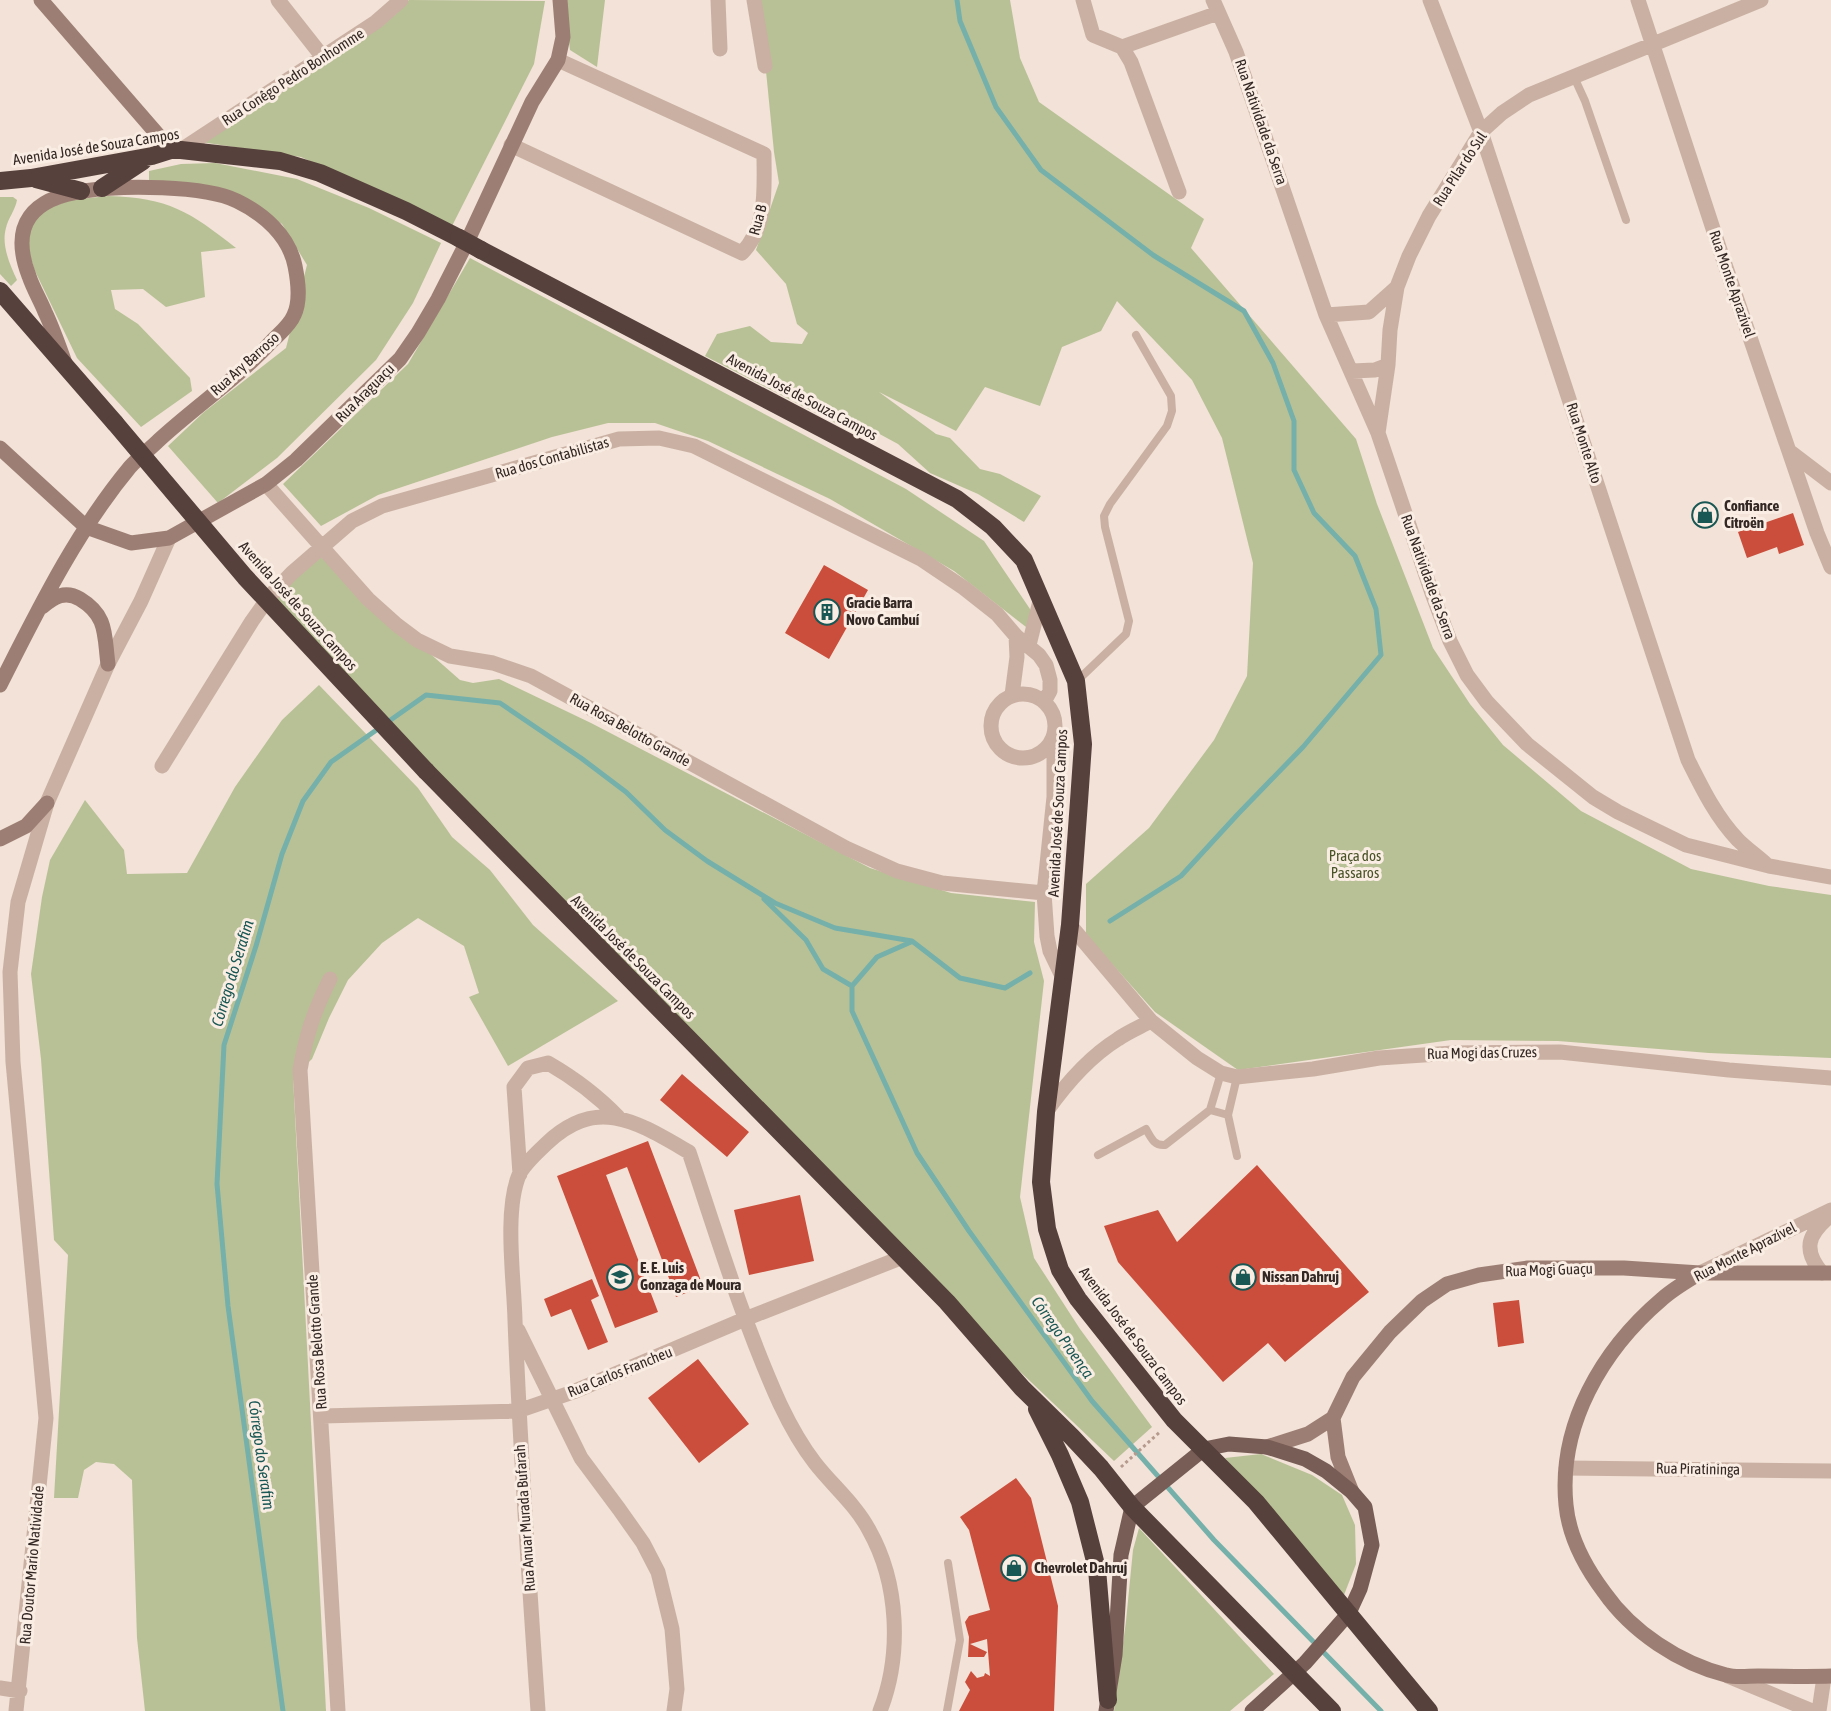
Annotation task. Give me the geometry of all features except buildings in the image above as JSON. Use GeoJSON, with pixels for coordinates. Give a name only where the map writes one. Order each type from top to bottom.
{"type":"FeatureCollection","features":[{"type":"Feature","properties":{"kind":"highway","name":"Avenida José de Souza Campos"},"geometry":{"type":"LineString","coordinates":[[0,181],[32,178],[176,150],[280,161],[320,173],[406,211],[459,238],[957,499],[993,527],[1024,560],[1076,681],[1083,744],[1070,925],[1046,1112],[1041,1182],[1047,1229],[1060,1270],[1078,1299],[1174,1419],[1256,1502],[1344,1618],[1430,1711]]}},
{"type":"Feature","properties":{"kind":"highway"},"geometry":{"type":"LineString","coordinates":[[102,188],[152,156]]}},
{"type":"Feature","properties":{"kind":"highway"},"geometry":{"type":"LineString","coordinates":[[32,178],[81,191]]}},
{"type":"Feature","properties":{"kind":"highway","name":"Avenida José de Souza Campos"},"geometry":{"type":"LineString","coordinates":[[0,291],[245,577],[426,771],[947,1302],[1022,1388],[1072,1437],[1132,1507],[1300,1668],[1332,1711]]}},
{"type":"Feature","properties":{"kind":"highway"},"geometry":{"type":"LineString","coordinates":[[1022,1388],[1037,1409],[1080,1502],[1096,1569],[1107,1706]]}},
{"type":"Feature","properties":{"kind":"main road"},"geometry":{"type":"LineString","coordinates":[[41,0],[176,150]]}},
{"type":"Feature","properties":{"kind":"main road","name":"Rua Araguaçu"},"geometry":{"type":"LineString","coordinates":[[0,448],[86,527],[131,543],[169,538],[266,484],[304,452],[400,359],[438,299],[532,102],[558,60],[564,37],[560,0]]}},
{"type":"Feature","properties":{"kind":"main road","name":"Rua Ary Barroso"},"geometry":{"type":"LineString","coordinates":[[0,685],[39,608],[86,527],[131,465],[187,414],[263,351],[289,323],[296,308],[298,284],[292,253],[279,232],[236,200],[196,191],[143,187],[102,188],[51,199],[31,213],[26,220],[21,243],[28,274],[49,319],[66,368]]}},
{"type":"Feature","properties":{"kind":"main road"},"geometry":{"type":"LineString","coordinates":[[39,608],[56,596],[73,595],[94,608],[103,625],[108,664]]}},
{"type":"Feature","properties":{"kind":"main road"},"geometry":{"type":"LineString","coordinates":[[0,839],[26,826],[46,802]]}},
{"type":"Feature","properties":{"kind":"main road","name":"Rua Mogi Guaçu"},"geometry":{"type":"LineString","coordinates":[[1333,1418],[1353,1377],[1390,1332],[1422,1301],[1448,1284],[1479,1275],[1528,1268],[1700,1273],[1827,1273]]}},
{"type":"Feature","properties":{"kind":"main road","name":"Rua Monte Aprazível"},"geometry":{"type":"LineString","coordinates":[[1700,1273],[1663,1298],[1634,1326],[1604,1364],[1581,1404],[1567,1451],[1566,1507],[1576,1543],[1589,1572],[1613,1606],[1645,1635],[1692,1663],[1728,1676]]}},
{"type":"Feature","properties":{"kind":"main road"},"geometry":{"type":"LineString","coordinates":[[1267,1447],[1308,1434],[1333,1418],[1338,1456],[1352,1492]]}},
{"type":"Feature","properties":{"kind":"main road"},"geometry":{"type":"LineString","coordinates":[[1107,1706],[1116,1644],[1121,1555],[1132,1507],[1204,1449],[1229,1444],[1267,1447],[1305,1459],[1326,1471],[1352,1492],[1365,1507],[1372,1545],[1360,1589],[1344,1618],[1300,1668],[1252,1711]]}},
{"type":"Feature","properties":{"kind":"main road"},"geometry":{"type":"LineString","coordinates":[[1728,1676],[1828,1676]]}},
{"type":"Feature","properties":{"kind":"street"},"geometry":{"type":"LineString","coordinates":[[278,0],[322,56]]}},
{"type":"Feature","properties":{"kind":"street","name":"Rua Conêgo Pedro Bonhomme"},"geometry":{"type":"LineString","coordinates":[[176,150],[376,22],[401,0]]}},
{"type":"Feature","properties":{"kind":"street"},"geometry":{"type":"LineString","coordinates":[[717,0],[720,49]]}},
{"type":"Feature","properties":{"kind":"street"},"geometry":{"type":"LineString","coordinates":[[754,0],[765,66]]}},
{"type":"Feature","properties":{"kind":"street"},"geometry":{"type":"LineString","coordinates":[[1083,0],[1093,35],[1122,46],[1131,62],[1179,192]]}},
{"type":"Feature","properties":{"kind":"street","name":"Rua Monte Alto"},"geometry":{"type":"LineString","coordinates":[[1430,0],[1481,132],[1688,760],[1720,817],[1738,840],[1769,866]]}},
{"type":"Feature","properties":{"kind":"street","name":"Rua Monte Aprazível"},"geometry":{"type":"LineString","coordinates":[[1638,0],[1719,247],[1831,567]]}},
{"type":"Feature","properties":{"kind":"street","name":"Rua Pilar do Sul"},"geometry":{"type":"LineString","coordinates":[[1378,433],[1397,287],[1429,216],[1481,132],[1502,113],[1529,95],[1761,0]]}},
{"type":"Feature","properties":{"kind":"street"},"geometry":{"type":"LineString","coordinates":[[1122,46],[1216,7]]}},
{"type":"Feature","properties":{"kind":"street","name":"Rua Natividade da Serra"},"geometry":{"type":"LineString","coordinates":[[1216,7],[1236,52],[1326,315],[1378,433],[1431,593],[1450,641],[1467,675],[1487,702],[1527,744],[1593,797]]}},
{"type":"Feature","properties":{"kind":"street","name":"Rua B"},"geometry":{"type":"LineString","coordinates":[[511,145],[742,254],[759,229],[764,197],[764,154],[558,60]]}},
{"type":"Feature","properties":{"kind":"street"},"geometry":{"type":"LineString","coordinates":[[1326,315],[1368,312],[1397,287]]}},
{"type":"Feature","properties":{"kind":"street"},"geometry":{"type":"LineString","coordinates":[[1352,371],[1375,370],[1388,365]]}},
{"type":"Feature","properties":{"kind":"street","name":"Rua dos Contabilistas"},"geometry":{"type":"LineString","coordinates":[[162,766],[269,597],[292,573],[352,521],[382,506],[618,440],[660,438],[694,446],[921,559],[964,588],[997,614],[1046,665],[1050,691],[1044,702],[1055,721],[1054,733]]}},
{"type":"Feature","properties":{"kind":"street"},"geometry":{"type":"LineString","coordinates":[[1789,452],[1831,483]]}},
{"type":"Feature","properties":{"kind":"street","name":"Rua Rosa Belotto Grande"},"geometry":{"type":"LineString","coordinates":[[266,484],[368,599],[417,640],[450,656],[493,663],[531,676],[846,848],[897,871],[942,883],[1044,893]]}},
{"type":"Feature","properties":{"kind":"street","name":"Rua Doutor Mario Natividade"},"geometry":{"type":"LineString","coordinates":[[16,1711],[20,1691],[46,1418],[13,1062],[10,972],[18,902],[46,802],[108,664],[141,601],[169,538]]}},
{"type":"Feature","properties":{"kind":"street"},"geometry":{"type":"LineString","coordinates":[[1029,645],[1040,601]]}},
{"type":"Feature","properties":{"kind":"street"},"geometry":{"type":"LineString","coordinates":[[1012,695],[1017,657],[1016,636]]}},
{"type":"Feature","properties":{"kind":"street"},"geometry":{"type":"LineString","coordinates":[[1044,702],[1034,696],[1012,695],[999,704],[993,713],[990,723],[991,734],[1001,751],[1011,757],[1022,759],[1039,754],[1048,747],[1054,733]]}},
{"type":"Feature","properties":{"kind":"street"},"geometry":{"type":"LineString","coordinates":[[1054,733],[1054,797],[1044,893],[1048,944],[1063,978]]}},
{"type":"Feature","properties":{"kind":"street"},"geometry":{"type":"LineString","coordinates":[[1039,754],[1054,797]]}},
{"type":"Feature","properties":{"kind":"street","name":"Rua Monte Alto"},"geometry":{"type":"LineString","coordinates":[[1593,797],[1651,829],[1686,845],[1769,866],[1831,877]]}},
{"type":"Feature","properties":{"kind":"street","name":"Rua Mogi das Cruzes"},"geometry":{"type":"LineString","coordinates":[[1070,925],[1151,1022],[1197,1058],[1221,1073],[1237,1077],[1313,1069],[1379,1058],[1453,1053],[1560,1052],[1831,1078]]}},
{"type":"Feature","properties":{"kind":"street","name":"Rua Rosa Belotto Grande"},"geometry":{"type":"LineString","coordinates":[[330,979],[314,1010],[305,1040],[300,1070],[338,1711]]}},
{"type":"Feature","properties":{"kind":"street"},"geometry":{"type":"LineString","coordinates":[[1046,1112],[1061,1092],[1099,1053],[1118,1039],[1151,1022]]}},
{"type":"Feature","properties":{"kind":"street"},"geometry":{"type":"LineString","coordinates":[[519,1174],[514,1087],[528,1068],[548,1063],[575,1078],[618,1117]]}},
{"type":"Feature","properties":{"kind":"street","name":"Rua Anuar Murada Bufarah"},"geometry":{"type":"LineString","coordinates":[[538,1711],[518,1411],[511,1211],[519,1174],[535,1154],[560,1130],[589,1118],[618,1117],[652,1131],[689,1152],[745,1319],[770,1382],[795,1433],[815,1462],[869,1529],[891,1589],[894,1636],[890,1669],[880,1711]]}},
{"type":"Feature","properties":{"kind":"street","name":"Rua Monte Aprazível"},"geometry":{"type":"LineString","coordinates":[[1700,1273],[1831,1210]]}},
{"type":"Feature","properties":{"kind":"street"},"geometry":{"type":"LineString","coordinates":[[1827,1273],[1815,1265],[1810,1254],[1810,1241],[1819,1225],[1831,1215]]}},
{"type":"Feature","properties":{"kind":"street","name":"Rua Carlos Francheu"},"geometry":{"type":"LineString","coordinates":[[322,1416],[518,1411],[573,1392],[745,1319],[903,1257]]}},
{"type":"Feature","properties":{"kind":"street","name":"Rua Anuar Murada Bufarah"},"geometry":{"type":"LineString","coordinates":[[515,1325],[581,1458],[631,1526],[658,1572],[672,1629],[678,1689],[674,1711]]}},
{"type":"Feature","properties":{"kind":"street","name":"Rua Piratininga"},"geometry":{"type":"LineString","coordinates":[[1566,1468],[1831,1471]]}},
{"type":"Feature","properties":{"kind":"street","name":"Rua Monte Aprazível"},"geometry":{"type":"LineString","coordinates":[[1728,1676],[1812,1711]]}},
{"type":"Feature","properties":{"kind":"street"},"geometry":{"type":"LineString","coordinates":[[1819,1711],[1828,1676]]}},
{"type":"Feature","properties":{"kind":"street"},"geometry":{"type":"LineString","coordinates":[[0,1688],[20,1691]]}},
{"type":"Feature","properties":{"kind":"lane"},"geometry":{"type":"LineString","coordinates":[[1574,77],[1585,101],[1626,220]]}},
{"type":"Feature","properties":{"kind":"lane"},"geometry":{"type":"LineString","coordinates":[[1076,681],[1126,634],[1129,621],[1104,516],[1110,504],[1167,426],[1172,411],[1171,396],[1136,335]]}},
{"type":"Feature","properties":{"kind":"lane"},"geometry":{"type":"LineString","coordinates":[[1098,1155],[1146,1129],[1154,1142],[1159,1145],[1165,1144],[1210,1110],[1221,1073]]}},
{"type":"Feature","properties":{"kind":"lane"},"geometry":{"type":"LineString","coordinates":[[1237,1077],[1228,1115],[1237,1156]]}},
{"type":"Feature","properties":{"kind":"lane"},"geometry":{"type":"LineString","coordinates":[[1210,1110],[1228,1115]]}},
{"type":"Feature","properties":{"kind":"lane"},"geometry":{"type":"LineString","coordinates":[[947,1711],[960,1640],[948,1563]]}},
{"type":"Feature","properties":{"kind":"path"},"geometry":{"type":"LineString","coordinates":[[1109,1478],[1174,1419]]}},
{"type":"Feature","properties":{"kind":"green space"},"geometry":{"type":"Polygon","coordinates":[[[409,0],[545,1],[534,64],[452,226],[301,157],[201,142],[396,14],[409,0]]]}},
{"type":"Feature","properties":{"kind":"green space"},"geometry":{"type":"Polygon","coordinates":[[[564,0],[605,0],[597,67],[570,50],[564,0]]]}},
{"type":"Feature","properties":{"kind":"green space","name":"Praça dos Passaros"},"geometry":{"type":"Polygon","coordinates":[[[759,0],[1010,0],[1020,58],[1039,102],[1204,219],[1191,248],[1356,439],[1377,504],[1433,648],[1470,704],[1503,745],[1581,811],[1691,869],[1769,886],[1831,895],[1831,1058],[1709,1053],[1558,1041],[1451,1040],[1238,1070],[1155,1012],[1086,935],[1086,884],[1149,828],[1214,740],[1247,676],[1253,563],[1222,438],[1192,380],[1117,301],[1101,331],[1062,347],[1040,406],[985,387],[956,431],[879,392],[936,434],[950,438],[980,469],[1000,474],[1041,496],[1024,522],[978,494],[930,473],[898,444],[863,425],[851,431],[705,356],[717,334],[750,326],[771,342],[802,344],[808,333],[797,324],[786,284],[756,250],[779,183],[759,0]]]}},
{"type":"Feature","properties":{"kind":"green space"},"geometry":{"type":"Polygon","coordinates":[[[215,163],[297,179],[369,208],[441,243],[413,303],[376,360],[277,458],[218,503],[168,446],[204,412],[286,348],[307,265],[282,224],[241,197],[149,181],[149,171],[181,164],[215,163]]]}},
{"type":"Feature","properties":{"kind":"green space"},"geometry":{"type":"Polygon","coordinates":[[[108,196],[147,200],[177,209],[205,225],[236,248],[201,252],[205,297],[166,307],[143,289],[111,290],[115,309],[138,324],[190,378],[192,391],[141,427],[77,358],[35,271],[29,253],[27,228],[46,209],[71,200],[108,196]]]}},
{"type":"Feature","properties":{"kind":"green space"},"geometry":{"type":"Polygon","coordinates":[[[0,197],[13,197],[17,200],[5,234],[7,255],[17,280],[11,286],[0,274],[0,197]]]}},
{"type":"Feature","properties":{"kind":"green space"},"geometry":{"type":"Polygon","coordinates":[[[470,258],[906,489],[984,541],[1030,609],[1030,630],[954,571],[830,499],[708,441],[655,423],[608,423],[552,437],[378,495],[321,526],[283,484],[408,364],[470,258]]]}},
{"type":"Feature","properties":{"kind":"green space"},"geometry":{"type":"Polygon","coordinates":[[[321,547],[368,599],[460,680],[473,683],[499,679],[591,723],[870,868],[951,893],[1035,902],[1034,942],[1044,981],[1020,1197],[1034,1258],[1080,1329],[1152,1427],[1114,1461],[947,1302],[269,597],[321,547]]]}},
{"type":"Feature","properties":{"kind":"green space"},"geometry":{"type":"Polygon","coordinates":[[[319,685],[418,788],[452,837],[490,870],[533,925],[618,1001],[508,1066],[469,997],[479,993],[464,946],[418,918],[382,943],[348,980],[312,1059],[293,1077],[326,1711],[145,1711],[137,1638],[132,1480],[114,1464],[96,1462],[84,1470],[78,1498],[54,1498],[68,1255],[54,1240],[41,1059],[31,974],[42,897],[50,860],[85,800],[124,850],[127,874],[187,873],[235,787],[282,720],[319,685]]]}},
{"type":"Feature","properties":{"kind":"green space"},"geometry":{"type":"Polygon","coordinates":[[[1261,1454],[1312,1475],[1342,1495],[1355,1525],[1356,1564],[1344,1595],[1225,1458],[1261,1454]]]}},
{"type":"Feature","properties":{"kind":"green space"},"geometry":{"type":"Polygon","coordinates":[[[1139,1528],[1274,1674],[1230,1711],[1114,1711],[1133,1550],[1139,1528]]]}},
{"type":"Feature","properties":{"kind":"waterway"},"geometry":{"type":"LineString","coordinates":[[957,0],[960,21],[996,107],[1041,170],[1153,255],[1244,311],[1273,363],[1294,421],[1294,470],[1314,513],[1355,556],[1376,609],[1381,655],[1303,747],[1181,876],[1110,921]]}},
{"type":"Feature","properties":{"kind":"waterway","name":"Córrego do Serafim"},"geometry":{"type":"LineString","coordinates":[[283,1711],[228,1306],[217,1184],[224,1045],[256,946],[282,854],[303,801],[331,762],[426,695],[500,703],[581,758],[626,792],[665,830],[707,861],[775,903],[835,928],[912,941],[960,978],[1005,988],[1030,973]]}},
{"type":"Feature","properties":{"kind":"waterway","name":"Córrego do Serafim"},"geometry":{"type":"LineString","coordinates":[[764,899],[806,940],[823,969],[852,986]]}},
{"type":"Feature","properties":{"kind":"waterway","name":"Córrego Proença"},"geometry":{"type":"LineString","coordinates":[[911,942],[877,957],[852,986],[852,1011],[917,1153],[969,1231],[1092,1401],[1214,1540],[1381,1711]]}},
{"type":"Feature","properties":{"kind":"place","name":"Confiance Citroën"},"geometry":{"type":"Point","coordinates":[1705,515]}},
{"type":"Feature","properties":{"kind":"place","name":"Gracie Barra Novo Cambuí"},"geometry":{"type":"Point","coordinates":[827,612]}},
{"type":"Feature","properties":{"kind":"place","name":"E. E. Luis Gonzaga de Moura"},"geometry":{"type":"Point","coordinates":[620,1277]}},
{"type":"Feature","properties":{"kind":"place","name":"Nissan Dahruj"},"geometry":{"type":"Point","coordinates":[1243,1277]}},
{"type":"Feature","properties":{"kind":"place","name":"Chevrolet Dahruj"},"geometry":{"type":"Point","coordinates":[1014,1568]}}]}
